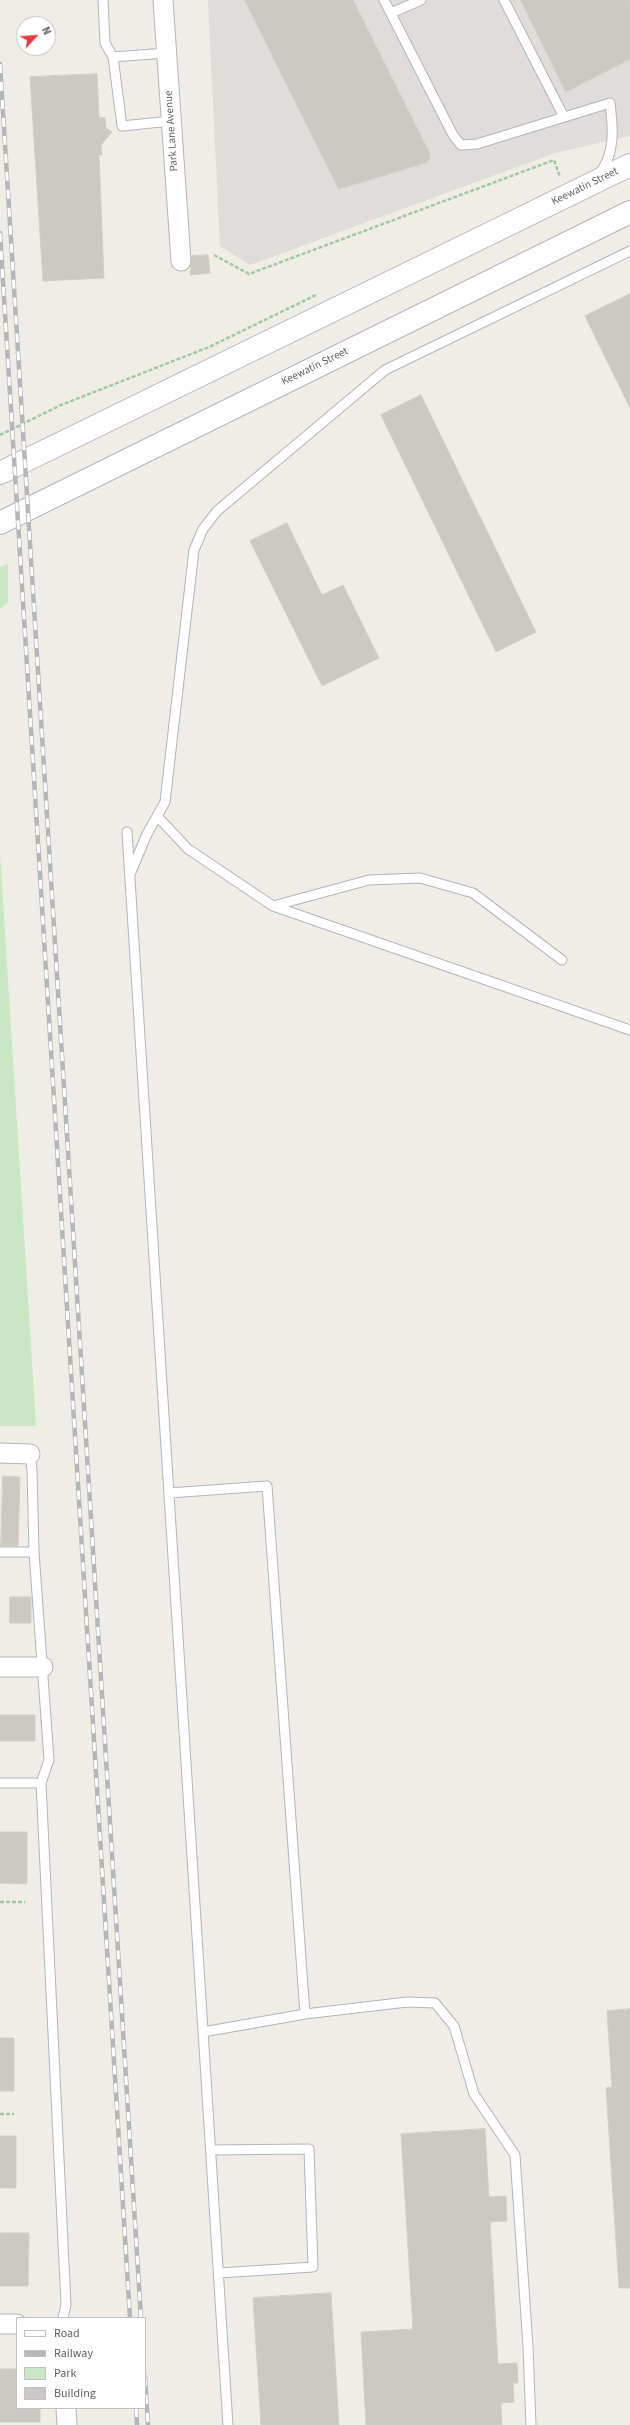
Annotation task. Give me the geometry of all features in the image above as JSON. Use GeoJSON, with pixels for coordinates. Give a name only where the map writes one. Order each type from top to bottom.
{"type":"FeatureCollection","features":[{"type":"Feature","properties":{"kind":"main road","name":"Keewatin Street"},"geometry":{"type":"LineString","coordinates":[[0,473],[630,165]]}},
{"type":"Feature","properties":{"kind":"main road","name":"Keewatin Street"},"geometry":{"type":"LineString","coordinates":[[0,523],[630,212]]}},
{"type":"Feature","properties":{"kind":"street","name":"Park Lane Avenue"},"geometry":{"type":"LineString","coordinates":[[163,0],[181,261]]}},
{"type":"Feature","properties":{"kind":"street"},"geometry":{"type":"LineString","coordinates":[[0,1453],[30,1454]]}},
{"type":"Feature","properties":{"kind":"street"},"geometry":{"type":"LineString","coordinates":[[0,1667],[43,1667]]}},
{"type":"Feature","properties":{"kind":"street"},"geometry":{"type":"LineString","coordinates":[[0,2324],[16,2324]]}},
{"type":"Feature","properties":{"kind":"street"},"geometry":{"type":"LineString","coordinates":[[66,2409],[67,2425]]}},
{"type":"Feature","properties":{"kind":"lane"},"geometry":{"type":"LineString","coordinates":[[103,0],[105,43],[113,57],[122,126],[171,121]]}},
{"type":"Feature","properties":{"kind":"lane"},"geometry":{"type":"LineString","coordinates":[[384,0],[453,135],[461,145],[477,144],[610,103],[613,130],[610,154],[604,169],[589,185]]}},
{"type":"Feature","properties":{"kind":"lane"},"geometry":{"type":"LineString","coordinates":[[391,13],[421,0]]}},
{"type":"Feature","properties":{"kind":"lane"},"geometry":{"type":"LineString","coordinates":[[504,0],[564,117]]}},
{"type":"Feature","properties":{"kind":"lane"},"geometry":{"type":"LineString","coordinates":[[113,57],[166,53]]}},
{"type":"Feature","properties":{"kind":"lane"},"geometry":{"type":"LineString","coordinates":[[130,875],[147,834],[165,802],[194,550],[203,529],[217,511],[385,370],[630,251]]}},
{"type":"Feature","properties":{"kind":"lane"},"geometry":{"type":"LineString","coordinates":[[157,816],[188,849],[272,906],[630,1030]]}},
{"type":"Feature","properties":{"kind":"lane"},"geometry":{"type":"LineString","coordinates":[[127,832],[228,2425]]}},
{"type":"Feature","properties":{"kind":"lane"},"geometry":{"type":"LineString","coordinates":[[272,906],[369,880],[420,878],[473,894],[562,960]]}},
{"type":"Feature","properties":{"kind":"lane"},"geometry":{"type":"LineString","coordinates":[[30,1454],[32,1470],[34,1552],[49,1760],[41,1783],[66,2305],[63,2317]]}},
{"type":"Feature","properties":{"kind":"lane"},"geometry":{"type":"LineString","coordinates":[[169,1493],[267,1486],[305,2014]]}},
{"type":"Feature","properties":{"kind":"lane"},"geometry":{"type":"LineString","coordinates":[[0,1552],[34,1552]]}},
{"type":"Feature","properties":{"kind":"lane"},"geometry":{"type":"LineString","coordinates":[[0,1782],[41,1783]]}},
{"type":"Feature","properties":{"kind":"lane"},"geometry":{"type":"LineString","coordinates":[[203,2032],[305,2014],[406,2002],[435,2003],[454,2026],[474,2094],[515,2156],[528,2347],[531,2425]]}},
{"type":"Feature","properties":{"kind":"lane"},"geometry":{"type":"LineString","coordinates":[[211,2150],[309,2149],[313,2267],[219,2273]]}},
{"type":"Feature","properties":{"kind":"path"},"geometry":{"type":"LineString","coordinates":[[214,255],[249,274],[554,160],[560,177],[553,180]]}},
{"type":"Feature","properties":{"kind":"path"},"geometry":{"type":"LineString","coordinates":[[0,435],[61,405],[209,346],[323,291]]}},
{"type":"Feature","properties":{"kind":"path"},"geometry":{"type":"LineString","coordinates":[[0,1902],[25,1902]]}},
{"type":"Feature","properties":{"kind":"path"},"geometry":{"type":"LineString","coordinates":[[0,2114],[14,2114]]}},
{"type":"Feature","properties":{"kind":"shaded area"},"geometry":{"type":"Polygon","coordinates":[[[208,0],[630,0],[630,136],[555,153],[250,265],[220,246],[208,0]]]}},
{"type":"Feature","properties":{"kind":"green space"},"geometry":{"type":"Polygon","coordinates":[[[8,564],[8,602],[0,609],[0,567],[8,564]]]}},
{"type":"Feature","properties":{"kind":"green space"},"geometry":{"type":"Polygon","coordinates":[[[0,853],[36,1426],[0,1426],[0,853]]]}},
{"type":"Feature","properties":{"kind":"building"},"geometry":{"type":"Polygon","coordinates":[[[245,0],[353,0],[429,152],[430,159],[425,163],[339,189],[245,0]]]}},
{"type":"Feature","properties":{"kind":"building"},"geometry":{"type":"Polygon","coordinates":[[[521,0],[630,0],[630,59],[566,92],[521,0]]]}},
{"type":"Feature","properties":{"kind":"building"},"geometry":{"type":"Polygon","coordinates":[[[97,74],[99,117],[105,118],[106,128],[112,132],[101,145],[102,155],[99,155],[104,278],[43,281],[30,77],[97,74]]]}},
{"type":"Feature","properties":{"kind":"building"},"geometry":{"type":"Polygon","coordinates":[[[208,255],[210,273],[190,275],[192,256],[208,255]]]}},
{"type":"Feature","properties":{"kind":"building"},"geometry":{"type":"Polygon","coordinates":[[[630,294],[630,408],[585,316],[630,294]]]}},
{"type":"Feature","properties":{"kind":"building"},"geometry":{"type":"Polygon","coordinates":[[[421,395],[536,632],[496,652],[381,415],[421,395]]]}},
{"type":"Feature","properties":{"kind":"building"},"geometry":{"type":"Polygon","coordinates":[[[287,523],[322,595],[343,585],[379,658],[322,686],[250,541],[287,523]]]}},
{"type":"Feature","properties":{"kind":"building"},"geometry":{"type":"Polygon","coordinates":[[[3,1476],[20,1477],[18,1546],[1,1546],[3,1476]]]}},
{"type":"Feature","properties":{"kind":"building"},"geometry":{"type":"Polygon","coordinates":[[[10,1597],[31,1597],[31,1623],[10,1623],[10,1597]]]}},
{"type":"Feature","properties":{"kind":"building"},"geometry":{"type":"Polygon","coordinates":[[[0,1715],[35,1715],[35,1741],[0,1741],[0,1715]]]}},
{"type":"Feature","properties":{"kind":"building"},"geometry":{"type":"Polygon","coordinates":[[[0,1832],[27,1832],[27,1884],[0,1883],[0,1832]]]}},
{"type":"Feature","properties":{"kind":"building"},"geometry":{"type":"Polygon","coordinates":[[[630,2009],[630,2288],[619,2288],[606,2088],[612,2087],[607,2011],[630,2009]]]}},
{"type":"Feature","properties":{"kind":"building"},"geometry":{"type":"Polygon","coordinates":[[[0,2038],[14,2038],[14,2091],[0,2091],[0,2038]]]}},
{"type":"Feature","properties":{"kind":"building"},"geometry":{"type":"Polygon","coordinates":[[[485,2129],[489,2197],[506,2196],[507,2221],[490,2222],[498,2364],[517,2363],[518,2383],[513,2383],[514,2402],[501,2403],[502,2425],[366,2425],[361,2332],[413,2329],[401,2134],[485,2129]]]}},
{"type":"Feature","properties":{"kind":"building"},"geometry":{"type":"Polygon","coordinates":[[[0,2136],[16,2136],[16,2188],[0,2188],[0,2136]]]}},
{"type":"Feature","properties":{"kind":"building"},"geometry":{"type":"Polygon","coordinates":[[[0,2233],[29,2233],[28,2286],[0,2286],[0,2233]]]}},
{"type":"Feature","properties":{"kind":"building"},"geometry":{"type":"Polygon","coordinates":[[[331,2293],[339,2425],[261,2425],[253,2298],[331,2293]]]}},
{"type":"Feature","properties":{"kind":"building"},"geometry":{"type":"Polygon","coordinates":[[[0,2369],[16,2369],[16,2409],[40,2409],[40,2422],[0,2422],[0,2369]]]}},
{"type":"Feature","properties":{"kind":"railway"},"geometry":{"type":"LineString","coordinates":[[0,64],[141,2317]]}},
{"type":"Feature","properties":{"kind":"railway"},"geometry":{"type":"LineString","coordinates":[[0,233],[130,2317]]}},
{"type":"Feature","properties":{"kind":"railway"},"geometry":{"type":"LineString","coordinates":[[146,2393],[148,2425]]}},
{"type":"Feature","properties":{"kind":"railway"},"geometry":{"type":"LineString","coordinates":[[136,2409],[137,2425]]}}]}
